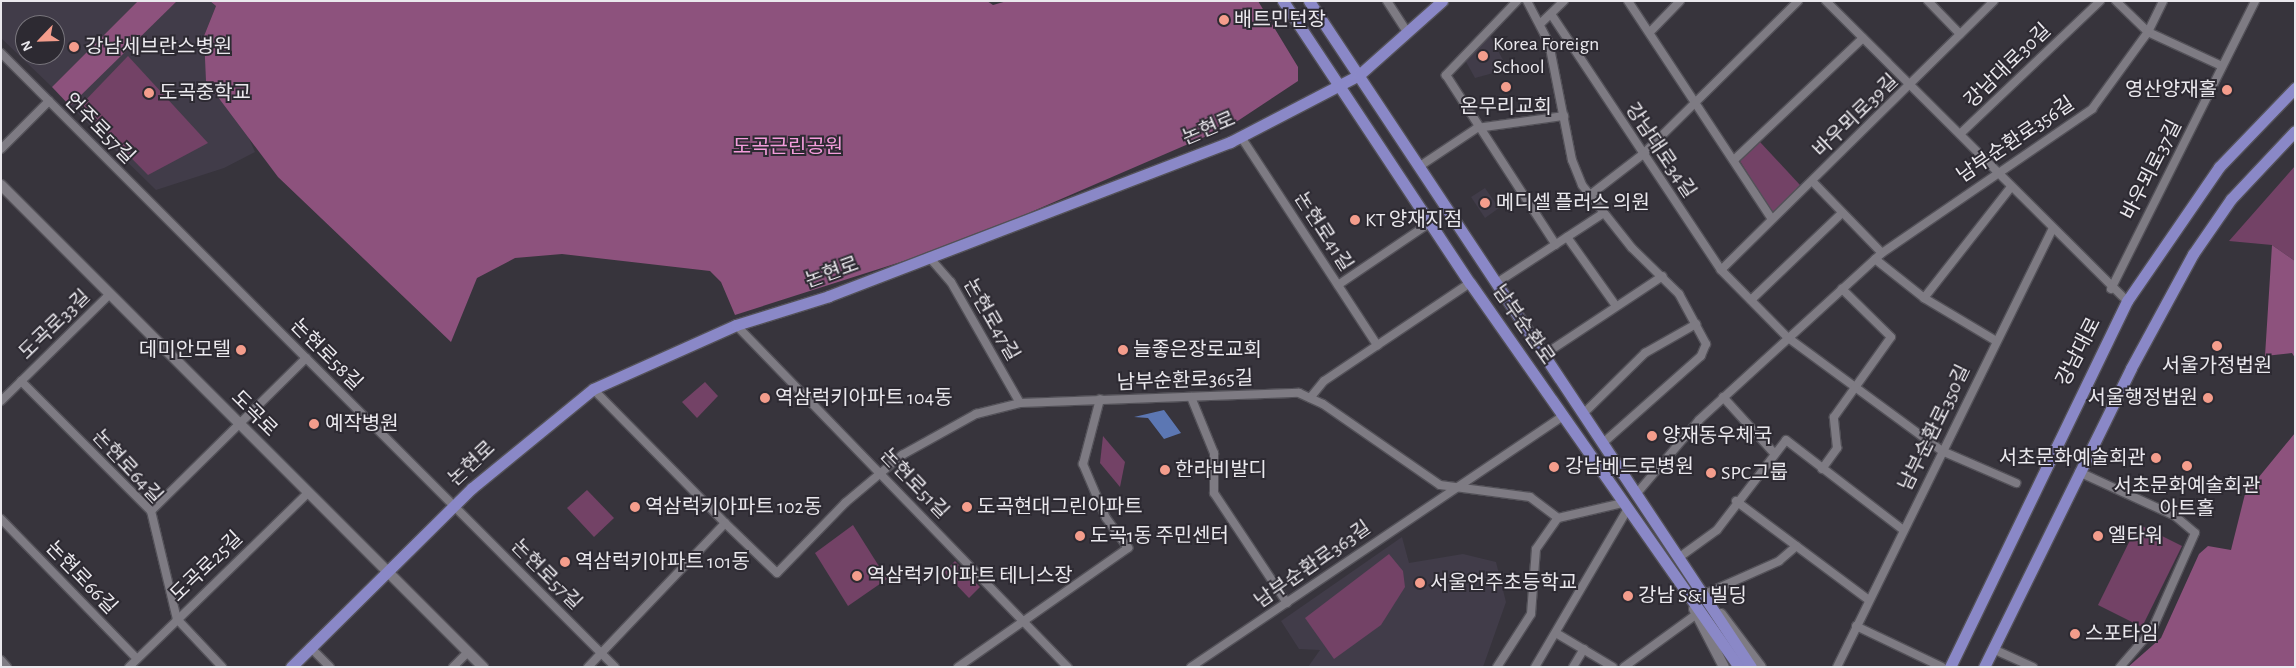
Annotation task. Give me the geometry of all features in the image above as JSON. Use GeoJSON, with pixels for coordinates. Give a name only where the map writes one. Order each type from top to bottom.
{"type":"FeatureCollection","features":[{"type":"Feature","properties":{"kind":"main road","name":"남부순환로"},"geometry":{"type":"LineString","coordinates":[[1283,1],[1338,87],[1470,282],[1687,597],[1739,667]]}},
{"type":"Feature","properties":{"kind":"main road","name":"남부순환로"},"geometry":{"type":"LineString","coordinates":[[1309,1],[1681,556],[1751,667]]}},
{"type":"Feature","properties":{"kind":"main road","name":"논현로"},"geometry":{"type":"LineString","coordinates":[[291,667],[453,507],[531,436],[593,389],[736,325],[929,257],[1241,137],[1359,75],[1442,1]]}},
{"type":"Feature","properties":{"kind":"main road","name":"강남대로"},"geometry":{"type":"LineString","coordinates":[[1950,667],[2127,301],[2201,190],[2295,88]]}},
{"type":"Feature","properties":{"kind":"main road"},"geometry":{"type":"LineString","coordinates":[[1984,667],[2079,472],[2203,237],[2248,177],[2295,131]]}},
{"type":"Feature","properties":{"kind":"main road","name":"도곡로"},"geometry":{"type":"LineString","coordinates":[[1,185],[483,667]]}},
{"type":"Feature","properties":{"kind":"main road"},"geometry":{"type":"LineString","coordinates":[[1705,594],[1761,667]]}},
{"type":"Feature","properties":{"kind":"main road"},"geometry":{"type":"LineString","coordinates":[[1687,597],[1724,667]]}},
{"type":"Feature","properties":{"kind":"street"},"geometry":{"type":"LineString","coordinates":[[1387,1],[1407,32]]}},
{"type":"Feature","properties":{"kind":"street"},"geometry":{"type":"LineString","coordinates":[[1518,1],[1446,76],[1477,128],[1556,245]]}},
{"type":"Feature","properties":{"kind":"street"},"geometry":{"type":"LineString","coordinates":[[1528,1],[1541,23],[1564,116],[1572,160],[1590,196],[1632,248],[1663,276],[1696,324],[1706,344],[1701,356],[1604,442]]}},
{"type":"Feature","properties":{"kind":"street"},"geometry":{"type":"LineString","coordinates":[[1541,23],[1564,1]]}},
{"type":"Feature","properties":{"kind":"street"},"geometry":{"type":"LineString","coordinates":[[1628,1],[1735,159],[1772,219]]}},
{"type":"Feature","properties":{"kind":"street"},"geometry":{"type":"LineString","coordinates":[[1650,32],[1680,1]]}},
{"type":"Feature","properties":{"kind":"street"},"geometry":{"type":"LineString","coordinates":[[1590,196],[1642,155],[1696,104],[1798,1]]}},
{"type":"Feature","properties":{"kind":"street","name":"강남대로30길"},"geometry":{"type":"LineString","coordinates":[[1826,1],[1960,134],[1995,173],[2111,289],[2127,301]]}},
{"type":"Feature","properties":{"kind":"street"},"geometry":{"type":"LineString","coordinates":[[1928,1],[1960,34]]}},
{"type":"Feature","properties":{"kind":"street","name":"바우뫼로39길"},"geometry":{"type":"LineString","coordinates":[[1721,270],[1911,85],[1994,1]]}},
{"type":"Feature","properties":{"kind":"street","name":"강남대로30길"},"geometry":{"type":"LineString","coordinates":[[1960,134],[2100,1]]}},
{"type":"Feature","properties":{"kind":"street"},"geometry":{"type":"LineString","coordinates":[[2116,1],[2148,32],[2222,66]]}},
{"type":"Feature","properties":{"kind":"street","name":"남부순환로356길"},"geometry":{"type":"LineString","coordinates":[[1638,492],[1661,459],[1724,397],[1787,337],[1882,253],[1995,173],[2092,108],[2148,32],[2163,1]]}},
{"type":"Feature","properties":{"kind":"street","name":"바우뫼로37길"},"geometry":{"type":"LineString","coordinates":[[2111,289],[2255,1]]}},
{"type":"Feature","properties":{"kind":"street","name":"강남대로34길"},"geometry":{"type":"LineString","coordinates":[[1551,14],[1642,155],[1721,270],[1787,337],[1942,450],[2016,483]]}},
{"type":"Feature","properties":{"kind":"street"},"geometry":{"type":"LineString","coordinates":[[1735,159],[1863,38]]}},
{"type":"Feature","properties":{"kind":"street","name":"언주로57길"},"geometry":{"type":"LineString","coordinates":[[1,53],[175,228]]}},
{"type":"Feature","properties":{"kind":"street"},"geometry":{"type":"LineString","coordinates":[[1,149],[49,101]]}},
{"type":"Feature","properties":{"kind":"street"},"geometry":{"type":"LineString","coordinates":[[1420,166],[1477,128],[1564,116]]}},
{"type":"Feature","properties":{"kind":"street","name":"논현로41길"},"geometry":{"type":"LineString","coordinates":[[1241,137],[1378,346]]}},
{"type":"Feature","properties":{"kind":"street"},"geometry":{"type":"LineString","coordinates":[[1812,181],[1882,253]]}},
{"type":"Feature","properties":{"kind":"street"},"geometry":{"type":"LineString","coordinates":[[1924,298],[2011,188]]}},
{"type":"Feature","properties":{"kind":"street","name":"남부순환로"},"geometry":{"type":"LineString","coordinates":[[1498,282],[1604,213]]}},
{"type":"Feature","properties":{"kind":"street"},"geometry":{"type":"LineString","coordinates":[[1751,300],[1842,213]]}},
{"type":"Feature","properties":{"kind":"street"},"geometry":{"type":"LineString","coordinates":[[1338,286],[1431,222]]}},
{"type":"Feature","properties":{"kind":"street","name":"논현로58길"},"geometry":{"type":"LineString","coordinates":[[175,228],[453,507]]}},
{"type":"Feature","properties":{"kind":"street","name":"남부순환로350길"},"geometry":{"type":"LineString","coordinates":[[1837,667],[1902,529],[2052,230]]}},
{"type":"Feature","properties":{"kind":"street"},"geometry":{"type":"LineString","coordinates":[[1567,238],[1616,306]]}},
{"type":"Feature","properties":{"kind":"street","name":"논현로47길"},"geometry":{"type":"LineString","coordinates":[[929,257],[951,282],[1020,402]]}},
{"type":"Feature","properties":{"kind":"street"},"geometry":{"type":"LineString","coordinates":[[1875,259],[1924,298],[1996,341]]}},
{"type":"Feature","properties":{"kind":"street","name":"남부순환로"},"geometry":{"type":"LineString","coordinates":[[1546,354],[1663,276]]}},
{"type":"Feature","properties":{"kind":"street"},"geometry":{"type":"LineString","coordinates":[[1470,282],[1324,381],[1310,398],[1440,485],[1452,488],[1530,496],[1558,518]]}},
{"type":"Feature","properties":{"kind":"street"},"geometry":{"type":"LineString","coordinates":[[1822,468],[1837,448],[1834,417],[1891,337],[1842,289]]}},
{"type":"Feature","properties":{"kind":"street","name":"도곡로33길"},"geometry":{"type":"LineString","coordinates":[[1,401],[110,294]]}},
{"type":"Feature","properties":{"kind":"street"},"geometry":{"type":"LineString","coordinates":[[1584,413],[1645,353],[1696,324]]}},
{"type":"Feature","properties":{"kind":"street","name":"논현로51길"},"geometry":{"type":"LineString","coordinates":[[736,325],[1068,667]]}},
{"type":"Feature","properties":{"kind":"street"},"geometry":{"type":"LineString","coordinates":[[152,510],[306,358]]}},
{"type":"Feature","properties":{"kind":"street","name":"논현로64길"},"geometry":{"type":"LineString","coordinates":[[21,381],[152,510],[177,619]]}},
{"type":"Feature","properties":{"kind":"street"},"geometry":{"type":"LineString","coordinates":[[588,667],[725,523],[593,389]]}},
{"type":"Feature","properties":{"kind":"street","name":"남부순환로365길"},"geometry":{"type":"LineString","coordinates":[[725,523],[777,573],[880,472],[902,455],[976,414],[1020,402],[1298,394],[1310,398]]}},
{"type":"Feature","properties":{"kind":"street"},"geometry":{"type":"LineString","coordinates":[[1191,397],[1214,453],[1214,493],[1287,603]]}},
{"type":"Feature","properties":{"kind":"street"},"geometry":{"type":"LineString","coordinates":[[1724,397],[1773,452]]}},
{"type":"Feature","properties":{"kind":"street"},"geometry":{"type":"LineString","coordinates":[[958,667],[1128,548],[1106,518],[1083,464],[1100,399]]}},
{"type":"Feature","properties":{"kind":"street","name":"남부순환로363길"},"geometry":{"type":"LineString","coordinates":[[1191,667],[1287,603],[1452,488],[1563,416]]}},
{"type":"Feature","properties":{"kind":"street"},"geometry":{"type":"LineString","coordinates":[[1681,556],[1716,530],[1773,452],[1786,440],[1902,529]]}},
{"type":"Feature","properties":{"kind":"street"},"geometry":{"type":"LineString","coordinates":[[2079,472],[2175,516],[2195,533],[2152,630],[2120,667]]}},
{"type":"Feature","properties":{"kind":"street","name":"도곡로25길"},"geometry":{"type":"LineString","coordinates":[[129,667],[308,493]]}},
{"type":"Feature","properties":{"kind":"street"},"geometry":{"type":"LineString","coordinates":[[1736,501],[1868,600]]}},
{"type":"Feature","properties":{"kind":"street"},"geometry":{"type":"LineString","coordinates":[[1497,667],[1531,614],[1536,549],[1558,518],[1625,506]]}},
{"type":"Feature","properties":{"kind":"street"},"geometry":{"type":"LineString","coordinates":[[1535,667],[1556,633],[1625,506]]}},
{"type":"Feature","properties":{"kind":"street","name":"논현로57길"},"geometry":{"type":"LineString","coordinates":[[453,507],[615,667]]}},
{"type":"Feature","properties":{"kind":"street","name":"논현로66길"},"geometry":{"type":"LineString","coordinates":[[1,519],[137,659]]}},
{"type":"Feature","properties":{"kind":"street"},"geometry":{"type":"LineString","coordinates":[[1705,594],[1780,561],[1796,546]]}},
{"type":"Feature","properties":{"kind":"street"},"geometry":{"type":"LineString","coordinates":[[1624,667],[1696,614]]}},
{"type":"Feature","properties":{"kind":"street"},"geometry":{"type":"LineString","coordinates":[[177,619],[222,667]]}},
{"type":"Feature","properties":{"kind":"street"},"geometry":{"type":"LineString","coordinates":[[1856,626],[1942,667]]}},
{"type":"Feature","properties":{"kind":"street"},"geometry":{"type":"LineString","coordinates":[[1556,633],[1613,667]]}},
{"type":"Feature","properties":{"kind":"street"},"geometry":{"type":"LineString","coordinates":[[310,647],[330,667]]}},
{"type":"Feature","properties":{"kind":"street"},"geometry":{"type":"LineString","coordinates":[[1573,667],[1584,648]]}},
{"type":"Feature","properties":{"kind":"street"},"geometry":{"type":"LineString","coordinates":[[1993,649],[2033,667]]}},
{"type":"Feature","properties":{"kind":"street"},"geometry":{"type":"LineString","coordinates":[[453,667],[468,652]]}},
{"type":"Feature","properties":{"kind":"street"},"geometry":{"type":"LineString","coordinates":[[1,660],[7,667]]}},
{"type":"Feature","properties":{"kind":"shaded area","name":"강남세브란스병원"},"geometry":{"type":"Polygon","coordinates":[[[1,1],[138,1],[52,87],[29,65],[65,65],[65,15],[15,15],[15,51],[1,38],[1,1]]]}},
{"type":"Feature","properties":{"kind":"shaded area","name":"도곡중학교"},"geometry":{"type":"Polygon","coordinates":[[[177,1],[210,1],[216,6],[204,36],[255,152],[224,168],[156,190],[70,106],[177,1]]]}},
{"type":"Feature","properties":{"kind":"shaded area"},"geometry":{"type":"Polygon","coordinates":[[[1490,36],[1508,69],[1475,78],[1465,60],[1490,36]]]}},
{"type":"Feature","properties":{"kind":"shaded area"},"geometry":{"type":"Polygon","coordinates":[[[128,56],[208,143],[148,175],[80,106],[128,56]]]}},
{"type":"Feature","properties":{"kind":"shaded area"},"geometry":{"type":"Polygon","coordinates":[[[1760,142],[1800,185],[1772,213],[1740,161],[1760,142]]]}},
{"type":"Feature","properties":{"kind":"shaded area"},"geometry":{"type":"Polygon","coordinates":[[[2295,166],[2295,261],[2272,245],[2229,241],[2295,166]]]}},
{"type":"Feature","properties":{"kind":"shaded area","name":"메디셀 플러스 의원"},"geometry":{"type":"Polygon","coordinates":[[[1485,188],[1499,208],[1485,218],[1471,197],[1485,188]]]}},
{"type":"Feature","properties":{"kind":"shaded area"},"geometry":{"type":"Polygon","coordinates":[[[705,382],[718,396],[697,418],[682,402],[705,382]]]}},
{"type":"Feature","properties":{"kind":"shaded area"},"geometry":{"type":"Polygon","coordinates":[[[1103,436],[1125,462],[1120,487],[1100,463],[1103,436]]]}},
{"type":"Feature","properties":{"kind":"shaded area"},"geometry":{"type":"Polygon","coordinates":[[[587,490],[614,518],[594,537],[567,508],[587,490]]]}},
{"type":"Feature","properties":{"kind":"shaded area"},"geometry":{"type":"Polygon","coordinates":[[[2138,524],[2182,546],[2142,627],[2098,605],[2138,524]]]}},
{"type":"Feature","properties":{"kind":"shaded area","name":"역삼럭키아파트 테니스장"},"geometry":{"type":"Polygon","coordinates":[[[853,525],[887,579],[848,606],[815,553],[853,525]]]}},
{"type":"Feature","properties":{"kind":"shaded area","name":"서울언주초등학교"},"geometry":{"type":"Polygon","coordinates":[[[1402,537],[1409,563],[1463,554],[1496,562],[1506,602],[1483,667],[1308,667],[1320,650],[1299,649],[1281,621],[1402,537]]]}},
{"type":"Feature","properties":{"kind":"shaded area"},"geometry":{"type":"Polygon","coordinates":[[[1389,554],[1403,571],[1405,587],[1381,625],[1334,659],[1305,618],[1389,554]]]}},
{"type":"Feature","properties":{"kind":"shaded area"},"geometry":{"type":"Polygon","coordinates":[[[955,561],[980,587],[969,598],[944,572],[955,561]]]}},
{"type":"Feature","properties":{"kind":"green space"},"geometry":{"type":"Polygon","coordinates":[[[138,1],[177,1],[70,106],[52,87],[138,1]]]}},
{"type":"Feature","properties":{"kind":"green space","name":"도곡근린공원"},"geometry":{"type":"Polygon","coordinates":[[[210,1],[987,1],[993,5],[1007,1],[1258,1],[1298,67],[1298,81],[1230,126],[957,244],[735,315],[721,282],[710,271],[562,254],[515,258],[477,278],[451,342],[278,177],[206,81],[204,36],[216,6],[210,1]]]}},
{"type":"Feature","properties":{"kind":"green space"},"geometry":{"type":"Polygon","coordinates":[[[2272,245],[2295,261],[2295,358],[2292,353],[2265,356],[2272,245]]]}},
{"type":"Feature","properties":{"kind":"green space"},"geometry":{"type":"Polygon","coordinates":[[[2295,433],[2295,667],[2128,667],[2161,638],[2199,554],[2208,546],[2231,550],[2245,494],[2295,433]]]}},
{"type":"Feature","properties":{"kind":"water"},"geometry":{"type":"Polygon","coordinates":[[[1164,410],[1181,433],[1164,439],[1148,418],[1134,417],[1164,410]]]}},
{"type":"Feature","properties":{"kind":"place","name":"배트민턴장"},"geometry":{"type":"Point","coordinates":[1224,20]}},
{"type":"Feature","properties":{"kind":"place","name":"강남세브란스병원"},"geometry":{"type":"Point","coordinates":[74,47]}},
{"type":"Feature","properties":{"kind":"place","name":"Korea Foreign School"},"geometry":{"type":"Point","coordinates":[1483,56]}},
{"type":"Feature","properties":{"kind":"place","name":"온무리교회"},"geometry":{"type":"Point","coordinates":[1506,87]}},
{"type":"Feature","properties":{"kind":"place","name":"영산양재홀"},"geometry":{"type":"Point","coordinates":[2227,90]}},
{"type":"Feature","properties":{"kind":"place","name":"도곡중학교"},"geometry":{"type":"Point","coordinates":[149,93]}},
{"type":"Feature","properties":{"kind":"place","name":"메디셀 플러스 의원"},"geometry":{"type":"Point","coordinates":[1485,203]}},
{"type":"Feature","properties":{"kind":"place","name":"KT 양재지점"},"geometry":{"type":"Point","coordinates":[1355,220]}},
{"type":"Feature","properties":{"kind":"place","name":"서울가정법원"},"geometry":{"type":"Point","coordinates":[2217,346]}},
{"type":"Feature","properties":{"kind":"place","name":"데미안모텔"},"geometry":{"type":"Point","coordinates":[241,350]}},
{"type":"Feature","properties":{"kind":"place","name":"늘좋은장로교회"},"geometry":{"type":"Point","coordinates":[1123,350]}},
{"type":"Feature","properties":{"kind":"place","name":"역삼럭키아파트 104동"},"geometry":{"type":"Point","coordinates":[765,398]}},
{"type":"Feature","properties":{"kind":"place","name":"서울행정법원"},"geometry":{"type":"Point","coordinates":[2208,398]}},
{"type":"Feature","properties":{"kind":"place","name":"예작병원"},"geometry":{"type":"Point","coordinates":[314,424]}},
{"type":"Feature","properties":{"kind":"place","name":"양재동우체국"},"geometry":{"type":"Point","coordinates":[1652,436]}},
{"type":"Feature","properties":{"kind":"place","name":"서초문화예술회관"},"geometry":{"type":"Point","coordinates":[2156,458]}},
{"type":"Feature","properties":{"kind":"place","name":"서초문화예술회관 아트홀"},"geometry":{"type":"Point","coordinates":[2187,466]}},
{"type":"Feature","properties":{"kind":"place","name":"강남베드로병원"},"geometry":{"type":"Point","coordinates":[1554,467]}},
{"type":"Feature","properties":{"kind":"place","name":"한라비발디"},"geometry":{"type":"Point","coordinates":[1165,470]}},
{"type":"Feature","properties":{"kind":"place","name":"SPC그룹"},"geometry":{"type":"Point","coordinates":[1711,473]}},
{"type":"Feature","properties":{"kind":"place","name":"역삼럭키아파트 102동"},"geometry":{"type":"Point","coordinates":[635,507]}},
{"type":"Feature","properties":{"kind":"place","name":"도곡현대그린아파트"},"geometry":{"type":"Point","coordinates":[967,507]}},
{"type":"Feature","properties":{"kind":"place","name":"도곡1동 주민센터"},"geometry":{"type":"Point","coordinates":[1080,536]}},
{"type":"Feature","properties":{"kind":"place","name":"엘타워"},"geometry":{"type":"Point","coordinates":[2098,536]}},
{"type":"Feature","properties":{"kind":"place","name":"역삼럭키아파트 101동"},"geometry":{"type":"Point","coordinates":[565,562]}},
{"type":"Feature","properties":{"kind":"place","name":"역삼럭키아파트 테니스장"},"geometry":{"type":"Point","coordinates":[857,576]}},
{"type":"Feature","properties":{"kind":"place","name":"서울언주초등학교"},"geometry":{"type":"Point","coordinates":[1420,583]}},
{"type":"Feature","properties":{"kind":"place","name":"강남 S&I 빌딩"},"geometry":{"type":"Point","coordinates":[1628,596]}},
{"type":"Feature","properties":{"kind":"place","name":"스포타임"},"geometry":{"type":"Point","coordinates":[2075,634]}}]}
